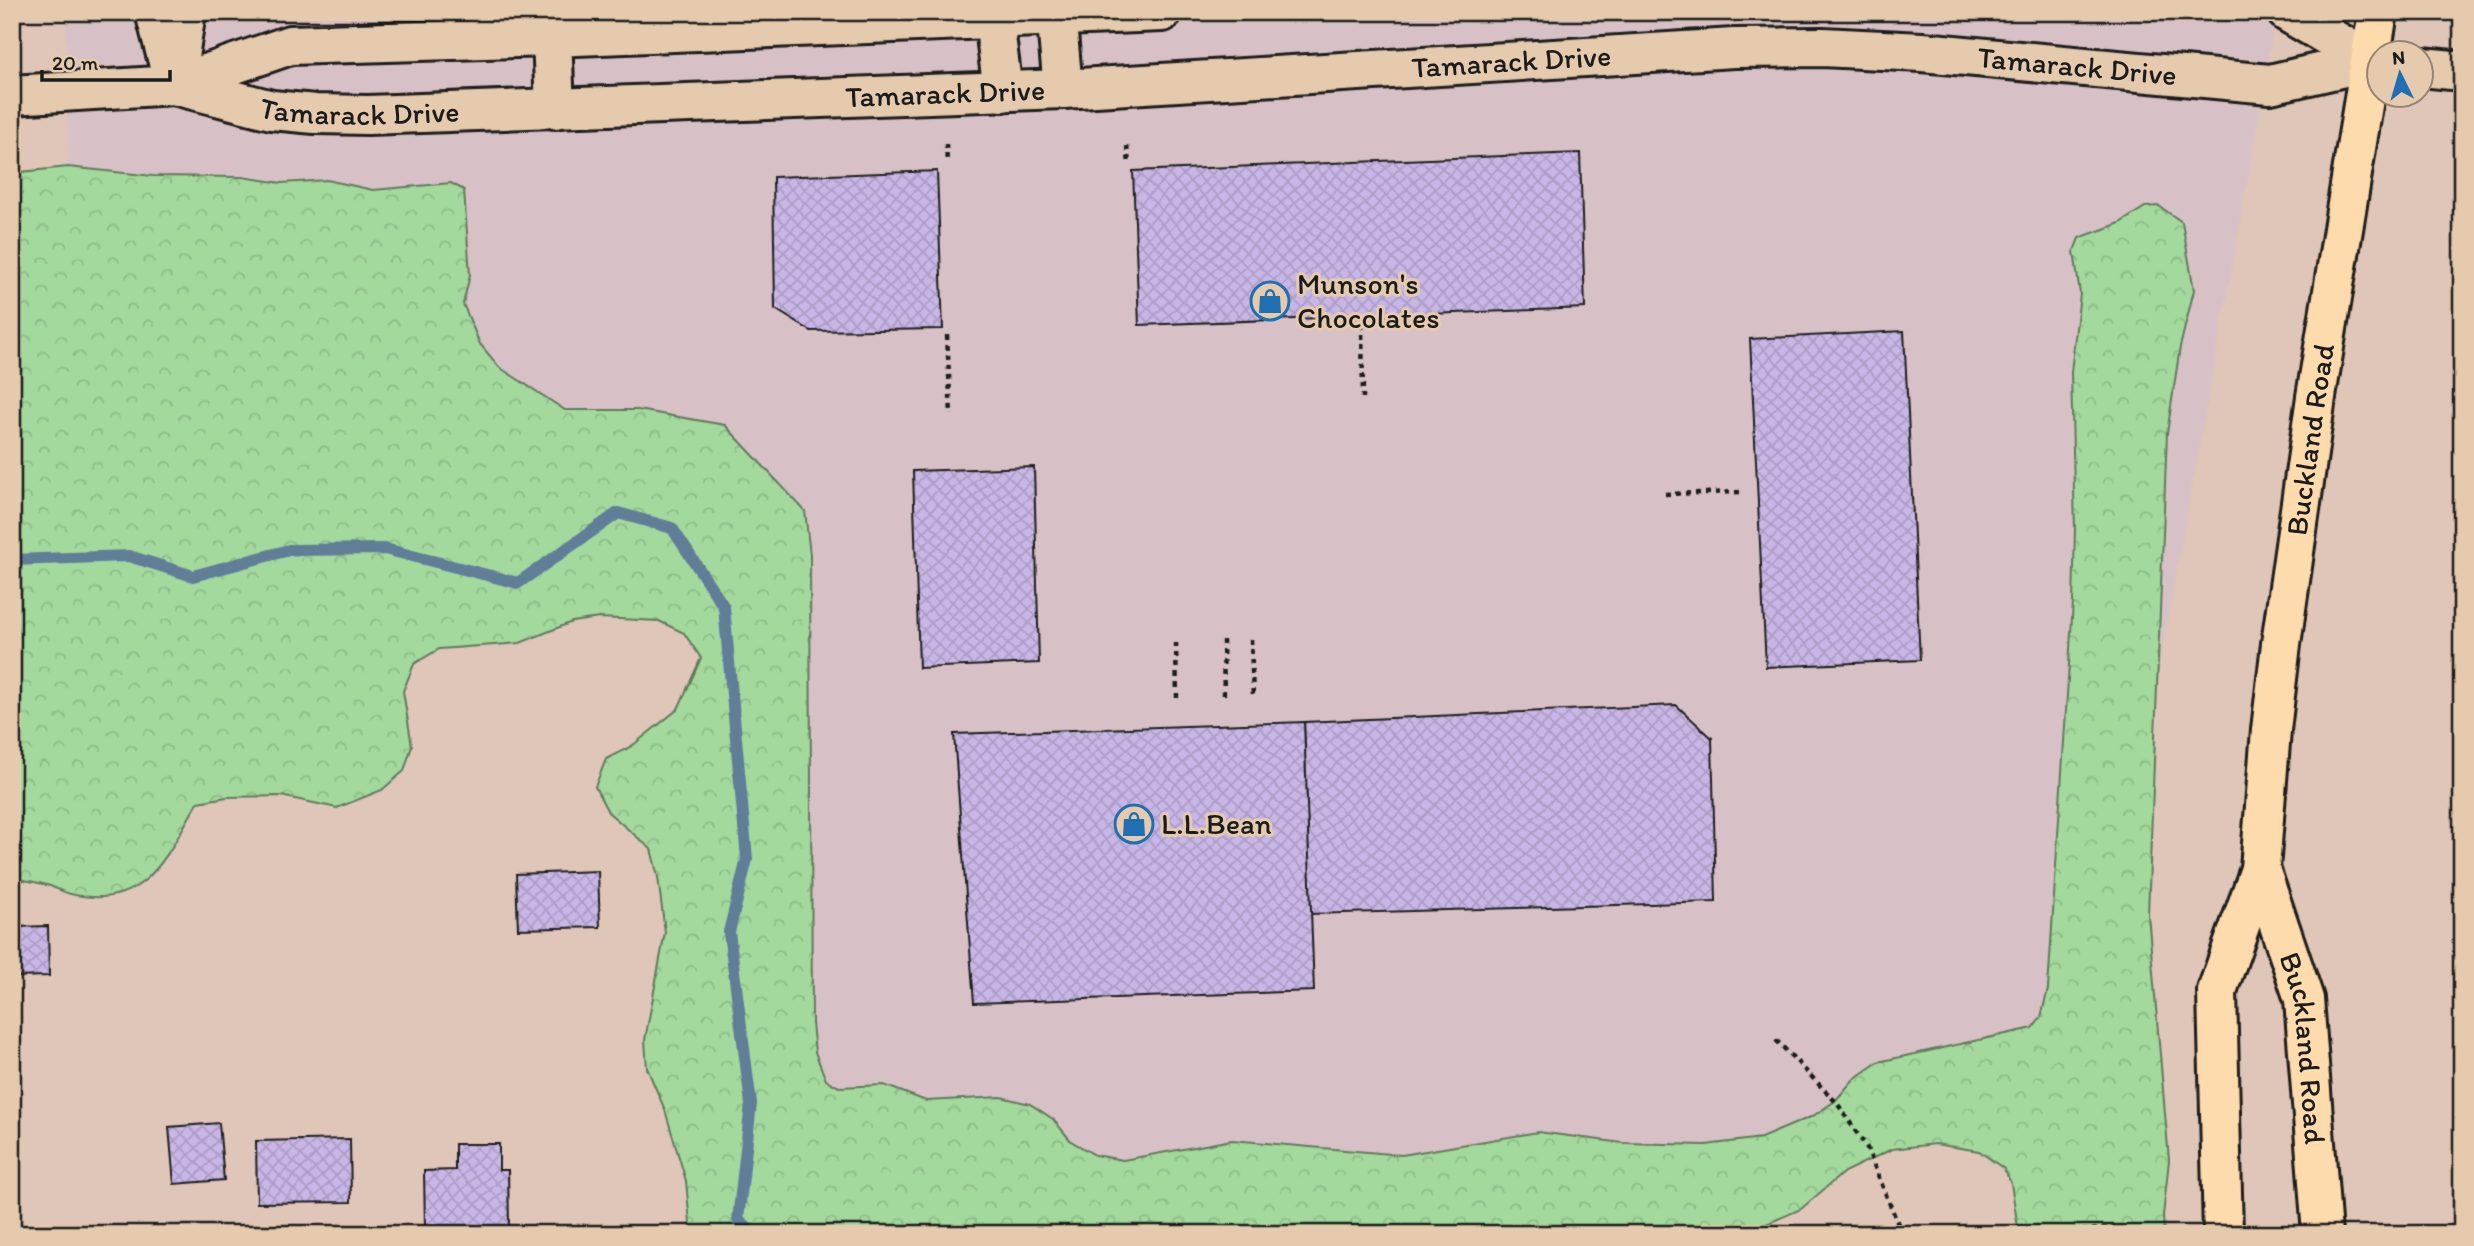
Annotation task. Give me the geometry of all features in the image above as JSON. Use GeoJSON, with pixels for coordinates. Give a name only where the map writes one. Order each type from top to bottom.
{"type":"FeatureCollection","features":[{"type":"Feature","properties":{"kind":"main road","name":"Buckland Road"},"geometry":{"type":"LineString","coordinates":[[2376,38],[2378,12]]}},
{"type":"Feature","properties":{"kind":"main road","name":"Buckland Road"},"geometry":{"type":"LineString","coordinates":[[2223,1234],[2217,991],[2260,869],[2281,644],[2316,397],[2367,108]]}},
{"type":"Feature","properties":{"kind":"main road","name":"Buckland Road"},"geometry":{"type":"LineString","coordinates":[[2260,869],[2304,999],[2322,1234]]}},
{"type":"Feature","properties":{"kind":"street"},"geometry":{"type":"LineString","coordinates":[[155,12],[174,85]]}},
{"type":"Feature","properties":{"kind":"street"},"geometry":{"type":"LineString","coordinates":[[174,85],[186,12]]}},
{"type":"Feature","properties":{"kind":"street","name":"Tamarack Drive"},"geometry":{"type":"LineString","coordinates":[[174,85],[290,45],[552,37],[994,16],[1162,12]]}},
{"type":"Feature","properties":{"kind":"street"},"geometry":{"type":"LineString","coordinates":[[2287,12],[2366,56]]}},
{"type":"Feature","properties":{"kind":"street"},"geometry":{"type":"LineString","coordinates":[[1056,15],[1063,89]]}},
{"type":"Feature","properties":{"kind":"street"},"geometry":{"type":"LineString","coordinates":[[994,16],[1003,92]]}},
{"type":"Feature","properties":{"kind":"street"},"geometry":{"type":"LineString","coordinates":[[552,37],[555,109]]}},
{"type":"Feature","properties":{"kind":"street","name":"Tamarack Drive"},"geometry":{"type":"LineString","coordinates":[[174,85],[272,110],[368,115],[1003,92],[1734,48],[1822,47],[1923,52],[2270,84],[2366,63]]}},
{"type":"Feature","properties":{"kind":"street"},"geometry":{"type":"LineString","coordinates":[[2436,68],[2462,71]]}},
{"type":"Feature","properties":{"kind":"street"},"geometry":{"type":"LineString","coordinates":[[12,95],[174,85]]}},
{"type":"Feature","properties":{"kind":"path"},"geometry":{"type":"LineString","coordinates":[[946,144],[947,163]]}},
{"type":"Feature","properties":{"kind":"path"},"geometry":{"type":"LineString","coordinates":[[1127,146],[1129,164]]}},
{"type":"Feature","properties":{"kind":"path"},"geometry":{"type":"LineString","coordinates":[[1362,324],[1363,398]]}},
{"type":"Feature","properties":{"kind":"path"},"geometry":{"type":"LineString","coordinates":[[947,335],[951,415]]}},
{"type":"Feature","properties":{"kind":"path"},"geometry":{"type":"LineString","coordinates":[[1665,494],[1743,492]]}},
{"type":"Feature","properties":{"kind":"path"},"geometry":{"type":"LineString","coordinates":[[1251,639],[1253,698]]}},
{"type":"Feature","properties":{"kind":"path"},"geometry":{"type":"LineString","coordinates":[[1223,640],[1224,699]]}},
{"type":"Feature","properties":{"kind":"path"},"geometry":{"type":"LineString","coordinates":[[1175,643],[1177,699]]}},
{"type":"Feature","properties":{"kind":"path"},"geometry":{"type":"LineString","coordinates":[[1776,1040],[1837,1103],[1867,1148],[1902,1234]]}},
{"type":"Feature","properties":{"kind":"path"},"geometry":{"type":"LineString","coordinates":[[2052,1234],[2112,1228],[2122,1234]]}},
{"type":"Feature","properties":{"kind":"shaded area"},"geometry":{"type":"Polygon","coordinates":[[[66,12],[2276,12],[2157,678],[2167,433],[2180,347],[2194,290],[2145,207],[2120,223],[2080,238],[2074,251],[2080,294],[2071,372],[2075,530],[2073,602],[2048,989],[2041,1017],[2033,1028],[1878,1062],[1854,1079],[1835,1101],[1813,1116],[1761,1138],[1706,1145],[1623,1143],[1538,1132],[1402,1155],[1232,1140],[1123,1160],[1095,1155],[1071,1141],[1053,1119],[1030,1104],[1001,1097],[926,1101],[884,1085],[839,1087],[826,1081],[815,1052],[812,1023],[810,555],[638,410],[565,410],[499,367],[480,344],[463,304],[470,275],[464,190],[451,184],[373,190],[327,180],[282,183],[242,177],[153,176],[68,167],[66,12]]]}},
{"type":"Feature","properties":{"kind":"green space"},"geometry":{"type":"Polygon","coordinates":[[[68,167],[153,176],[242,177],[282,183],[327,180],[373,190],[451,183],[464,190],[470,275],[463,304],[480,344],[499,367],[565,410],[638,410],[725,425],[805,511],[810,555],[812,1023],[815,1052],[826,1080],[839,1087],[884,1085],[926,1101],[1001,1097],[1030,1104],[1053,1119],[1071,1141],[1095,1155],[1123,1160],[1232,1140],[1402,1155],[1538,1132],[1623,1143],[1706,1145],[1761,1138],[1813,1116],[1835,1101],[1854,1079],[1878,1062],[2033,1028],[2041,1017],[2048,989],[2073,602],[2075,530],[2071,372],[2080,294],[2074,251],[2079,238],[2120,223],[2145,207],[2159,206],[2182,222],[2194,290],[2180,347],[2167,433],[2148,914],[2169,1160],[2163,1216],[2164,1234],[2019,1234],[2011,1183],[2004,1169],[1979,1151],[1935,1144],[1892,1149],[1844,1172],[1801,1209],[1746,1233],[1734,1234],[691,1234],[686,1181],[665,1110],[647,1068],[645,1040],[665,932],[658,877],[651,849],[608,812],[595,787],[606,759],[632,746],[678,709],[701,658],[684,633],[659,621],[599,618],[572,622],[520,643],[439,649],[414,664],[403,691],[412,746],[404,771],[382,790],[337,808],[281,796],[227,797],[198,802],[165,858],[138,885],[121,894],[100,897],[75,895],[12,878],[12,173],[68,167]]]}},
{"type":"Feature","properties":{"kind":"building"},"geometry":{"type":"Polygon","coordinates":[[[1580,153],[1585,308],[1139,325],[1133,171],[1580,153]]]}},
{"type":"Feature","properties":{"kind":"building"},"geometry":{"type":"Polygon","coordinates":[[[937,171],[943,329],[811,331],[775,309],[773,177],[937,171]]]}},
{"type":"Feature","properties":{"kind":"building"},"geometry":{"type":"Polygon","coordinates":[[[1904,331],[1920,660],[1766,667],[1750,339],[1904,331]]]}},
{"type":"Feature","properties":{"kind":"building"},"geometry":{"type":"Polygon","coordinates":[[[1034,467],[1039,663],[919,668],[913,471],[1034,467]]]}},
{"type":"Feature","properties":{"kind":"building"},"geometry":{"type":"Polygon","coordinates":[[[1676,705],[1712,738],[1716,902],[1310,914],[1304,722],[1676,705]]]}},
{"type":"Feature","properties":{"kind":"building","name":"L.L.Bean"},"geometry":{"type":"Polygon","coordinates":[[[1304,722],[1314,991],[974,1003],[954,734],[1304,722]]]}},
{"type":"Feature","properties":{"kind":"building"},"geometry":{"type":"Polygon","coordinates":[[[598,871],[600,927],[518,929],[516,874],[598,871]]]}},
{"type":"Feature","properties":{"kind":"building"},"geometry":{"type":"Polygon","coordinates":[[[48,926],[49,976],[12,977],[12,927],[48,926]]]}},
{"type":"Feature","properties":{"kind":"building"},"geometry":{"type":"Polygon","coordinates":[[[219,1123],[224,1180],[174,1184],[169,1127],[219,1123]]]}},
{"type":"Feature","properties":{"kind":"building"},"geometry":{"type":"Polygon","coordinates":[[[350,1139],[351,1202],[257,1203],[256,1141],[350,1139]]]}},
{"type":"Feature","properties":{"kind":"building"},"geometry":{"type":"Polygon","coordinates":[[[455,1144],[499,1144],[499,1170],[508,1170],[509,1227],[425,1228],[424,1171],[455,1170],[455,1144]]]}},
{"type":"Feature","properties":{"kind":"waterway"},"geometry":{"type":"LineString","coordinates":[[12,560],[129,556],[193,576],[289,550],[385,549],[518,583],[618,513],[672,528],[724,607],[747,859],[729,932],[751,1104],[738,1220],[754,1234]]}},
{"type":"Feature","properties":{"kind":"place","name":"Munson's Chocolates"},"geometry":{"type":"Point","coordinates":[1270,301]}},
{"type":"Feature","properties":{"kind":"place","name":"L.L.Bean"},"geometry":{"type":"Point","coordinates":[1134,824]}}]}
